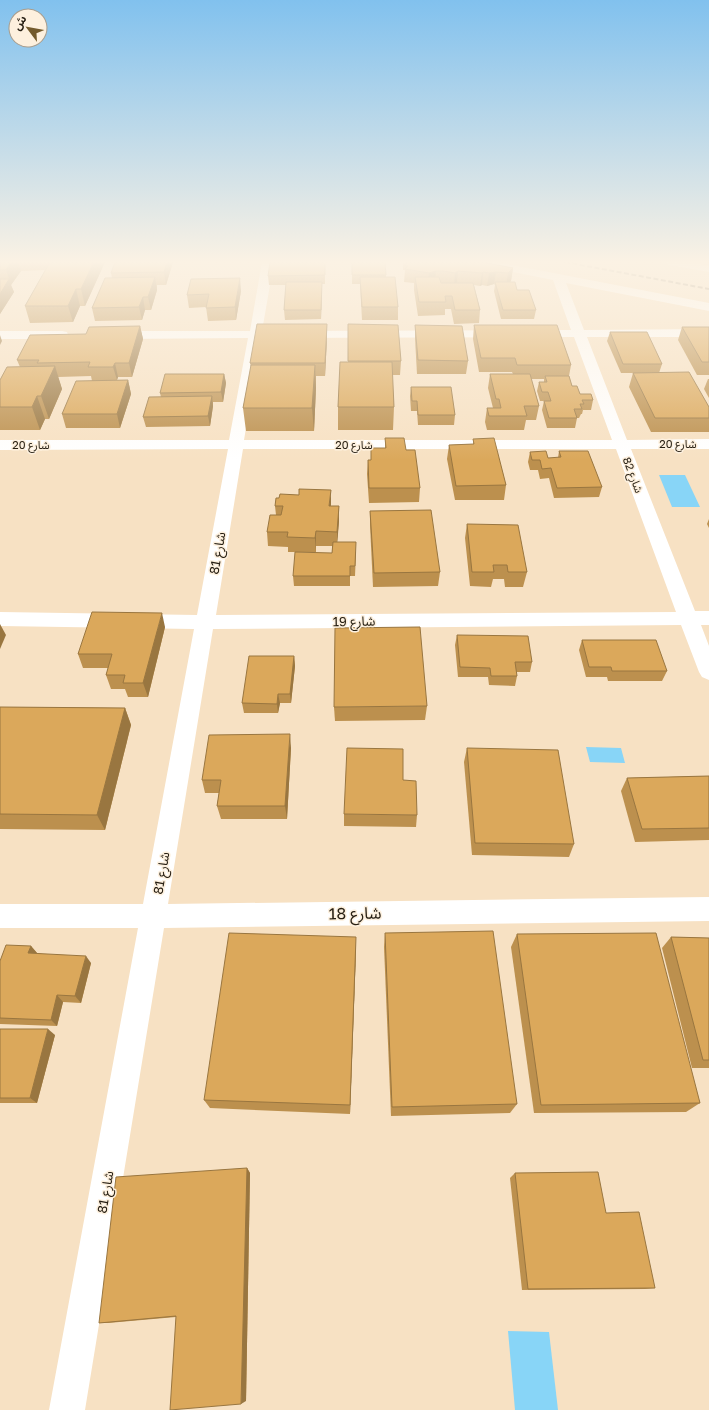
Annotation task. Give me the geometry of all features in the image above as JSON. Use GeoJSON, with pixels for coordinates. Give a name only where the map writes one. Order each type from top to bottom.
{"type":"FeatureCollection","features":[{"type":"Feature","properties":{"kind":"street","name":"شارع 81"},"geometry":{"type":"LineString","coordinates":[[67,1410],[256,328]]}},
{"type":"Feature","properties":{"kind":"street","name":"شارع 82"},"geometry":{"type":"LineString","coordinates":[[577,328],[709,672]]}},
{"type":"Feature","properties":{"kind":"street"},"geometry":{"type":"LineString","coordinates":[[104,335],[709,333]]}},
{"type":"Feature","properties":{"kind":"street"},"geometry":{"type":"LineString","coordinates":[[0,335],[72,335]]}},
{"type":"Feature","properties":{"kind":"street","name":"شارع 20"},"geometry":{"type":"LineString","coordinates":[[0,445],[236,446],[709,444]]}},
{"type":"Feature","properties":{"kind":"street","name":"شارع 19"},"geometry":{"type":"LineString","coordinates":[[0,619],[205,622],[709,618]]}},
{"type":"Feature","properties":{"kind":"street","name":"شارع 18"},"geometry":{"type":"LineString","coordinates":[[0,916],[154,916],[709,909]]}},
{"type":"Feature","properties":{"kind":"water"},"geometry":{"type":"Polygon","coordinates":[[[659,475],[685,475],[700,507],[672,507],[659,475]]]}},
{"type":"Feature","properties":{"kind":"water"},"geometry":{"type":"Polygon","coordinates":[[[586,747],[621,748],[625,763],[590,762],[586,747]]]}},
{"type":"Feature","properties":{"kind":"water"},"geometry":{"type":"Polygon","coordinates":[[[508,1331],[549,1332],[558,1410],[515,1410],[508,1331]]]}},
{"type":"Feature","properties":{"kind":"building"},"geometry":{"type":"Polygon","coordinates":[[[89,328],[139,328],[129,363],[115,363],[113,367],[88,367],[90,362],[37,363],[39,360],[17,360],[30,335],[86,334],[89,328]]]}},
{"type":"Feature","properties":{"kind":"building"},"geometry":{"type":"Polygon","coordinates":[[[256,328],[327,328],[325,363],[250,363],[256,328]]]}},
{"type":"Feature","properties":{"kind":"building"},"geometry":{"type":"Polygon","coordinates":[[[348,328],[398,328],[401,361],[348,361],[348,328]]]}},
{"type":"Feature","properties":{"kind":"building"},"geometry":{"type":"Polygon","coordinates":[[[415,328],[462,328],[468,361],[418,360],[415,328]]]}},
{"type":"Feature","properties":{"kind":"building"},"geometry":{"type":"Polygon","coordinates":[[[475,328],[558,328],[571,365],[517,365],[515,358],[481,358],[475,328]]]}},
{"type":"Feature","properties":{"kind":"building"},"geometry":{"type":"Polygon","coordinates":[[[682,328],[709,328],[709,362],[702,362],[682,328]]]}},
{"type":"Feature","properties":{"kind":"building"},"geometry":{"type":"Polygon","coordinates":[[[610,332],[647,332],[662,364],[623,364],[610,332]]]}},
{"type":"Feature","properties":{"kind":"building"},"geometry":{"type":"Polygon","coordinates":[[[340,362],[392,362],[394,407],[338,407],[340,362]]]}},
{"type":"Feature","properties":{"kind":"building"},"geometry":{"type":"Polygon","coordinates":[[[251,365],[315,365],[312,408],[243,408],[251,365]]]}},
{"type":"Feature","properties":{"kind":"building"},"geometry":{"type":"Polygon","coordinates":[[[55,366],[41,396],[37,396],[32,407],[0,407],[0,380],[7,367],[55,366]]]}},
{"type":"Feature","properties":{"kind":"building"},"geometry":{"type":"Polygon","coordinates":[[[689,372],[709,407],[709,418],[655,418],[633,373],[689,372]]]}},
{"type":"Feature","properties":{"kind":"building"},"geometry":{"type":"Polygon","coordinates":[[[165,374],[224,374],[221,392],[160,393],[165,374]]]}},
{"type":"Feature","properties":{"kind":"building"},"geometry":{"type":"Polygon","coordinates":[[[490,374],[530,374],[539,406],[524,406],[527,416],[489,416],[487,408],[501,408],[499,399],[496,399],[490,374]]]}},
{"type":"Feature","properties":{"kind":"building"},"geometry":{"type":"Polygon","coordinates":[[[545,376],[569,376],[572,386],[577,386],[580,394],[591,394],[593,400],[582,400],[584,404],[580,404],[582,409],[574,409],[577,418],[549,418],[544,401],[551,401],[548,392],[542,392],[539,382],[547,382],[545,376]]]}},
{"type":"Feature","properties":{"kind":"building"},"geometry":{"type":"Polygon","coordinates":[[[128,380],[117,414],[62,414],[76,381],[128,380]]]}},
{"type":"Feature","properties":{"kind":"building"},"geometry":{"type":"Polygon","coordinates":[[[411,387],[451,387],[455,415],[418,415],[417,401],[412,401],[411,387]]]}},
{"type":"Feature","properties":{"kind":"building"},"geometry":{"type":"Polygon","coordinates":[[[212,396],[208,416],[143,417],[149,397],[212,396]]]}},
{"type":"Feature","properties":{"kind":"building"},"geometry":{"type":"Polygon","coordinates":[[[385,438],[404,438],[406,450],[415,450],[420,488],[369,488],[368,460],[371,460],[371,448],[386,448],[385,438]]]}},
{"type":"Feature","properties":{"kind":"building"},"geometry":{"type":"Polygon","coordinates":[[[494,438],[506,485],[456,486],[449,445],[474,444],[473,439],[494,438]]]}},
{"type":"Feature","properties":{"kind":"building"},"geometry":{"type":"Polygon","coordinates":[[[546,451],[548,458],[561,457],[559,451],[588,451],[602,487],[557,488],[551,468],[542,469],[540,460],[532,460],[530,452],[546,451]]]}},
{"type":"Feature","properties":{"kind":"building"},"geometry":{"type":"Polygon","coordinates":[[[299,489],[331,490],[329,506],[339,506],[337,532],[316,531],[315,538],[287,537],[288,532],[267,532],[270,515],[281,515],[283,506],[275,506],[276,498],[279,498],[280,494],[299,495],[299,489]]]}},
{"type":"Feature","properties":{"kind":"building"},"geometry":{"type":"Polygon","coordinates":[[[431,510],[440,572],[374,573],[370,511],[431,510]]]}},
{"type":"Feature","properties":{"kind":"building"},"geometry":{"type":"Polygon","coordinates":[[[467,524],[518,525],[527,572],[508,572],[507,565],[493,565],[494,572],[472,572],[467,524]]]}},
{"type":"Feature","properties":{"kind":"building"},"geometry":{"type":"Polygon","coordinates":[[[333,542],[356,542],[355,566],[350,566],[350,576],[293,576],[295,552],[332,553],[333,542]]]}},
{"type":"Feature","properties":{"kind":"building"},"geometry":{"type":"Polygon","coordinates":[[[92,612],[162,613],[143,683],[123,683],[125,675],[106,675],[112,654],[78,654],[92,612]]]}},
{"type":"Feature","properties":{"kind":"building"},"geometry":{"type":"Polygon","coordinates":[[[420,627],[427,706],[334,707],[335,628],[420,627]]]}},
{"type":"Feature","properties":{"kind":"building"},"geometry":{"type":"Polygon","coordinates":[[[457,635],[528,636],[532,662],[515,662],[517,676],[491,676],[490,668],[460,667],[457,635]]]}},
{"type":"Feature","properties":{"kind":"building"},"geometry":{"type":"Polygon","coordinates":[[[582,640],[656,640],[667,671],[612,671],[611,667],[589,667],[582,640]]]}},
{"type":"Feature","properties":{"kind":"building"},"geometry":{"type":"Polygon","coordinates":[[[249,656],[294,656],[290,694],[278,694],[277,704],[242,703],[249,656]]]}},
{"type":"Feature","properties":{"kind":"building"},"geometry":{"type":"Polygon","coordinates":[[[0,707],[125,708],[97,815],[0,814],[0,707]]]}},
{"type":"Feature","properties":{"kind":"building"},"geometry":{"type":"Polygon","coordinates":[[[290,734],[285,806],[217,806],[221,780],[202,780],[209,735],[290,734]]]}},
{"type":"Feature","properties":{"kind":"building"},"geometry":{"type":"Polygon","coordinates":[[[347,748],[403,749],[403,780],[416,781],[417,815],[344,814],[347,748]]]}},
{"type":"Feature","properties":{"kind":"building"},"geometry":{"type":"Polygon","coordinates":[[[467,748],[558,750],[574,844],[475,843],[467,748]]]}},
{"type":"Feature","properties":{"kind":"building"},"geometry":{"type":"Polygon","coordinates":[[[709,776],[709,828],[642,829],[627,778],[709,776]]]}},
{"type":"Feature","properties":{"kind":"building"},"geometry":{"type":"Polygon","coordinates":[[[493,931],[517,1104],[392,1107],[385,933],[493,931]]]}},
{"type":"Feature","properties":{"kind":"building"},"geometry":{"type":"Polygon","coordinates":[[[229,933],[356,937],[350,1105],[204,1100],[229,933]]]}},
{"type":"Feature","properties":{"kind":"building"},"geometry":{"type":"Polygon","coordinates":[[[656,933],[700,1103],[541,1105],[517,934],[656,933]]]}},
{"type":"Feature","properties":{"kind":"building"},"geometry":{"type":"Polygon","coordinates":[[[671,937],[709,938],[709,1060],[703,1060],[671,937]]]}},
{"type":"Feature","properties":{"kind":"building"},"geometry":{"type":"Polygon","coordinates":[[[6,945],[31,946],[28,953],[86,956],[75,996],[57,995],[51,1020],[0,1018],[0,961],[6,945]]]}},
{"type":"Feature","properties":{"kind":"building"},"geometry":{"type":"Polygon","coordinates":[[[0,1029],[48,1029],[30,1098],[0,1098],[0,1029]]]}},
{"type":"Feature","properties":{"kind":"building"},"geometry":{"type":"Polygon","coordinates":[[[247,1168],[241,1404],[170,1410],[176,1316],[99,1323],[116,1177],[247,1168]]]}},
{"type":"Feature","properties":{"kind":"building"},"geometry":{"type":"Polygon","coordinates":[[[598,1172],[606,1213],[639,1212],[655,1288],[528,1289],[515,1173],[598,1172]]]}}]}
